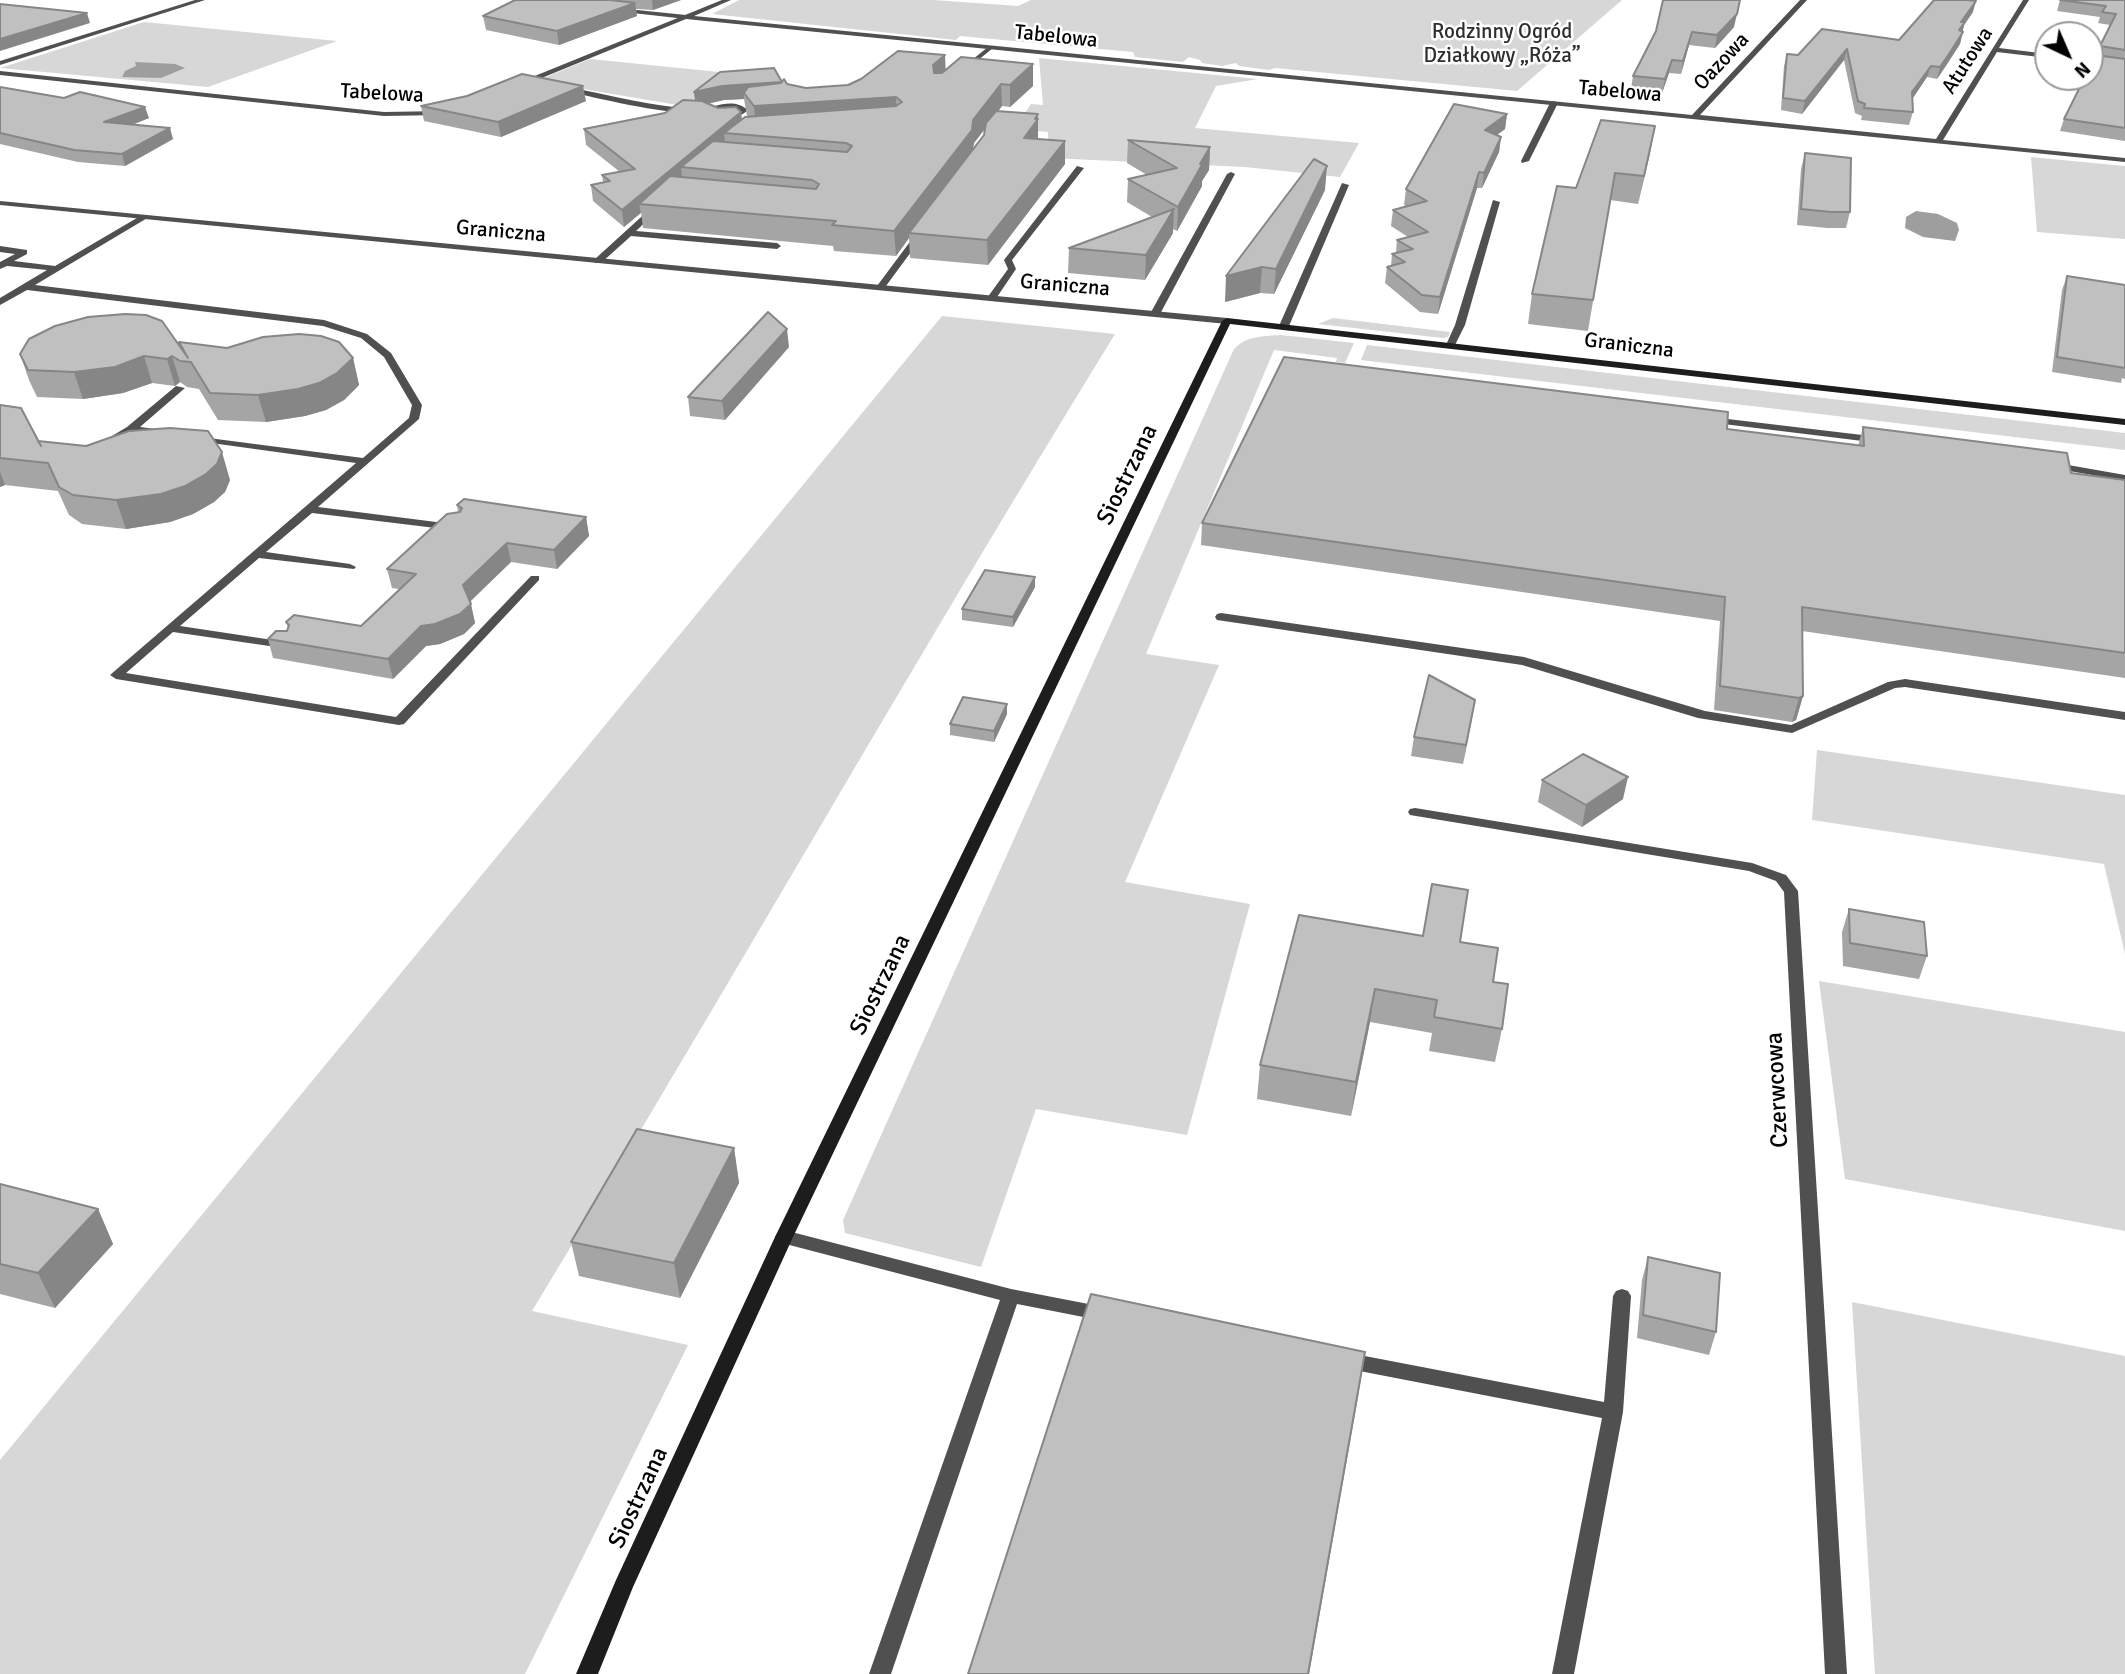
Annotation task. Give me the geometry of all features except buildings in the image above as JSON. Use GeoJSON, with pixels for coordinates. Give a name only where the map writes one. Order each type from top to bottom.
{"type":"FeatureCollection","features":[{"type":"Feature","properties":{"kind":"street"},"geometry":{"type":"LineString","coordinates":[[0,63],[202,0]]}},
{"type":"Feature","properties":{"kind":"street"},"geometry":{"type":"LineString","coordinates":[[603,9],[686,17],[728,0]]}},
{"type":"Feature","properties":{"kind":"street","name":"Oazowa"},"geometry":{"type":"LineString","coordinates":[[1695,116],[1804,0]]}},
{"type":"Feature","properties":{"kind":"street","name":"Atutowa"},"geometry":{"type":"LineString","coordinates":[[1938,141],[2026,0]]}},
{"type":"Feature","properties":{"kind":"street","name":"Tabelowa"},"geometry":{"type":"LineString","coordinates":[[513,86],[686,17],[2125,160]]}},
{"type":"Feature","properties":{"kind":"street"},"geometry":{"type":"LineString","coordinates":[[958,74],[989,48]]}},
{"type":"Feature","properties":{"kind":"street"},"geometry":{"type":"LineString","coordinates":[[1997,50],[2034,54]]}},
{"type":"Feature","properties":{"kind":"street"},"geometry":{"type":"LineString","coordinates":[[2104,64],[2125,67]]}},
{"type":"Feature","properties":{"kind":"street","name":"Tabelowa"},"geometry":{"type":"LineString","coordinates":[[0,73],[400,116],[450,110]]}},
{"type":"Feature","properties":{"kind":"street"},"geometry":{"type":"LineString","coordinates":[[525,81],[539,84]]}},
{"type":"Feature","properties":{"kind":"street"},"geometry":{"type":"LineString","coordinates":[[552,86],[686,110],[706,111],[716,106],[755,103]]}},
{"type":"Feature","properties":{"kind":"street"},"geometry":{"type":"LineString","coordinates":[[1525,161],[1554,103]]}},
{"type":"Feature","properties":{"kind":"street"},"geometry":{"type":"LineString","coordinates":[[706,111],[708,115],[716,117],[738,117],[744,110],[737,106]]}},
{"type":"Feature","properties":{"kind":"street"},"geometry":{"type":"LineString","coordinates":[[992,298],[1012,269],[1008,260],[1080,168]]}},
{"type":"Feature","properties":{"kind":"street"},"geometry":{"type":"LineString","coordinates":[[1155,314],[1231,174]]}},
{"type":"Feature","properties":{"kind":"street"},"geometry":{"type":"LineString","coordinates":[[1284,326],[1345,185]]}},
{"type":"Feature","properties":{"kind":"street"},"geometry":{"type":"LineString","coordinates":[[1451,345],[1460,325],[1496,202]]}},
{"type":"Feature","properties":{"kind":"street","name":"Graniczna"},"geometry":{"type":"LineString","coordinates":[[0,203],[1284,326],[2125,422]]}},
{"type":"Feature","properties":{"kind":"street"},"geometry":{"type":"LineString","coordinates":[[598,261],[660,205]]}},
{"type":"Feature","properties":{"kind":"street"},"geometry":{"type":"LineString","coordinates":[[0,302],[145,217]]}},
{"type":"Feature","properties":{"kind":"street"},"geometry":{"type":"LineString","coordinates":[[880,288],[926,226]]}},
{"type":"Feature","properties":{"kind":"street"},"geometry":{"type":"LineString","coordinates":[[630,233],[777,246]]}},
{"type":"Feature","properties":{"kind":"street"},"geometry":{"type":"LineString","coordinates":[[0,249],[24,252],[3,264]]}},
{"type":"Feature","properties":{"kind":"street"},"geometry":{"type":"LineString","coordinates":[[3,264],[58,269]]}},
{"type":"Feature","properties":{"kind":"street"},"geometry":{"type":"LineString","coordinates":[[25,287],[324,323],[363,336],[388,355],[417,405],[414,419],[116,675],[399,721],[535,578]]}},
{"type":"Feature","properties":{"kind":"street","name":"Siostrzana"},"geometry":{"type":"LineString","coordinates":[[587,1674],[629,1574],[784,1237],[1227,321]]}},
{"type":"Feature","properties":{"kind":"street"},"geometry":{"type":"LineString","coordinates":[[100,448],[131,429],[180,388]]}},
{"type":"Feature","properties":{"kind":"street"},"geometry":{"type":"LineString","coordinates":[[1696,418],[1889,441]]}},
{"type":"Feature","properties":{"kind":"street"},"geometry":{"type":"LineString","coordinates":[[131,429],[172,434]]}},
{"type":"Feature","properties":{"kind":"street"},"geometry":{"type":"LineString","coordinates":[[186,436],[365,461]]}},
{"type":"Feature","properties":{"kind":"street"},"geometry":{"type":"LineString","coordinates":[[2036,462],[2125,478]]}},
{"type":"Feature","properties":{"kind":"street"},"geometry":{"type":"LineString","coordinates":[[309,509],[457,528]]}},
{"type":"Feature","properties":{"kind":"street"},"geometry":{"type":"LineString","coordinates":[[256,554],[350,567]]}},
{"type":"Feature","properties":{"kind":"street"},"geometry":{"type":"LineString","coordinates":[[1221,617],[1524,661],[1703,715],[1792,729],[1892,685],[1905,683],[2125,716]]}},
{"type":"Feature","properties":{"kind":"street"},"geometry":{"type":"LineString","coordinates":[[171,628],[286,646]]}},
{"type":"Feature","properties":{"kind":"street","name":"Czerwcowa"},"geometry":{"type":"LineString","coordinates":[[1415,812],[1752,867],[1781,878],[1791,891],[1836,1674]]}},
{"type":"Feature","properties":{"kind":"street"},"geometry":{"type":"LineString","coordinates":[[784,1237],[1011,1296],[1120,1317]]}},
{"type":"Feature","properties":{"kind":"street"},"geometry":{"type":"LineString","coordinates":[[880,1674],[1011,1296]]}},
{"type":"Feature","properties":{"kind":"street"},"geometry":{"type":"LineString","coordinates":[[1563,1674],[1613,1412],[1622,1296]]}},
{"type":"Feature","properties":{"kind":"street"},"geometry":{"type":"LineString","coordinates":[[1326,1357],[1613,1412]]}},
{"type":"Feature","properties":{"kind":"green space","name":"Rodzinny Ogród Działkowy „Róża”"},"geometry":{"type":"Polygon","coordinates":[[[739,0],[933,0],[1018,6],[1031,0],[1622,0],[1517,91],[1275,68],[1269,70],[1239,66],[1236,63],[1222,66],[1202,63],[1189,57],[1183,62],[1135,57],[1133,52],[960,36],[956,40],[712,14],[739,0]]]}},
{"type":"Feature","properties":{"kind":"green space"},"geometry":{"type":"Polygon","coordinates":[[[144,22],[337,41],[208,87],[0,68],[144,22]]]}},
{"type":"Feature","properties":{"kind":"green space"},"geometry":{"type":"Polygon","coordinates":[[[1039,58],[1258,79],[1216,86],[1195,128],[1359,143],[1340,177],[1245,167],[1049,158],[1048,132],[1014,129],[1031,104],[1043,105],[1039,58]]]}},
{"type":"Feature","properties":{"kind":"green space"},"geometry":{"type":"Polygon","coordinates":[[[590,59],[729,73],[689,107],[536,81],[590,59]]]}},
{"type":"Feature","properties":{"kind":"green space"},"geometry":{"type":"Polygon","coordinates":[[[2031,157],[2125,166],[2125,239],[2037,232],[2031,157]]]}},
{"type":"Feature","properties":{"kind":"green space"},"geometry":{"type":"Polygon","coordinates":[[[942,316],[1115,334],[532,1311],[688,1345],[525,1674],[0,1674],[0,1460],[942,316]]]}},
{"type":"Feature","properties":{"kind":"green space"},"geometry":{"type":"Polygon","coordinates":[[[1333,318],[1450,332],[1448,337],[1443,338],[1318,324],[1333,318]]]}},
{"type":"Feature","properties":{"kind":"green space"},"geometry":{"type":"Polygon","coordinates":[[[1281,335],[1354,343],[1345,363],[1336,362],[1337,358],[1274,350],[1146,654],[1219,665],[1125,882],[1250,904],[1187,1135],[1036,1109],[981,1267],[845,1233],[843,1220],[1233,351],[1248,340],[1281,335]]]}},
{"type":"Feature","properties":{"kind":"green space"},"geometry":{"type":"Polygon","coordinates":[[[1367,345],[2125,433],[2125,450],[1361,360],[1367,345]]]}},
{"type":"Feature","properties":{"kind":"green space"},"geometry":{"type":"Polygon","coordinates":[[[1817,750],[2125,795],[2125,954],[2104,864],[1812,820],[1817,750]]]}},
{"type":"Feature","properties":{"kind":"green space"},"geometry":{"type":"Polygon","coordinates":[[[1819,981],[2125,1032],[2125,1231],[1845,1179],[1819,981]]]}},
{"type":"Feature","properties":{"kind":"green space"},"geometry":{"type":"Polygon","coordinates":[[[1852,1302],[2125,1356],[2125,1674],[1875,1674],[1852,1302]]]}},
{"type":"Feature","properties":{"kind":"shaded area"},"geometry":{"type":"Polygon","coordinates":[[[135,62],[175,64],[185,68],[161,78],[122,77],[125,71],[136,66],[135,62]]]}},
{"type":"Feature","properties":{"kind":"shaded area"},"geometry":{"type":"Polygon","coordinates":[[[1916,211],[1938,214],[1957,223],[1959,230],[1955,241],[1923,237],[1905,228],[1906,217],[1916,211]]]}}]}
